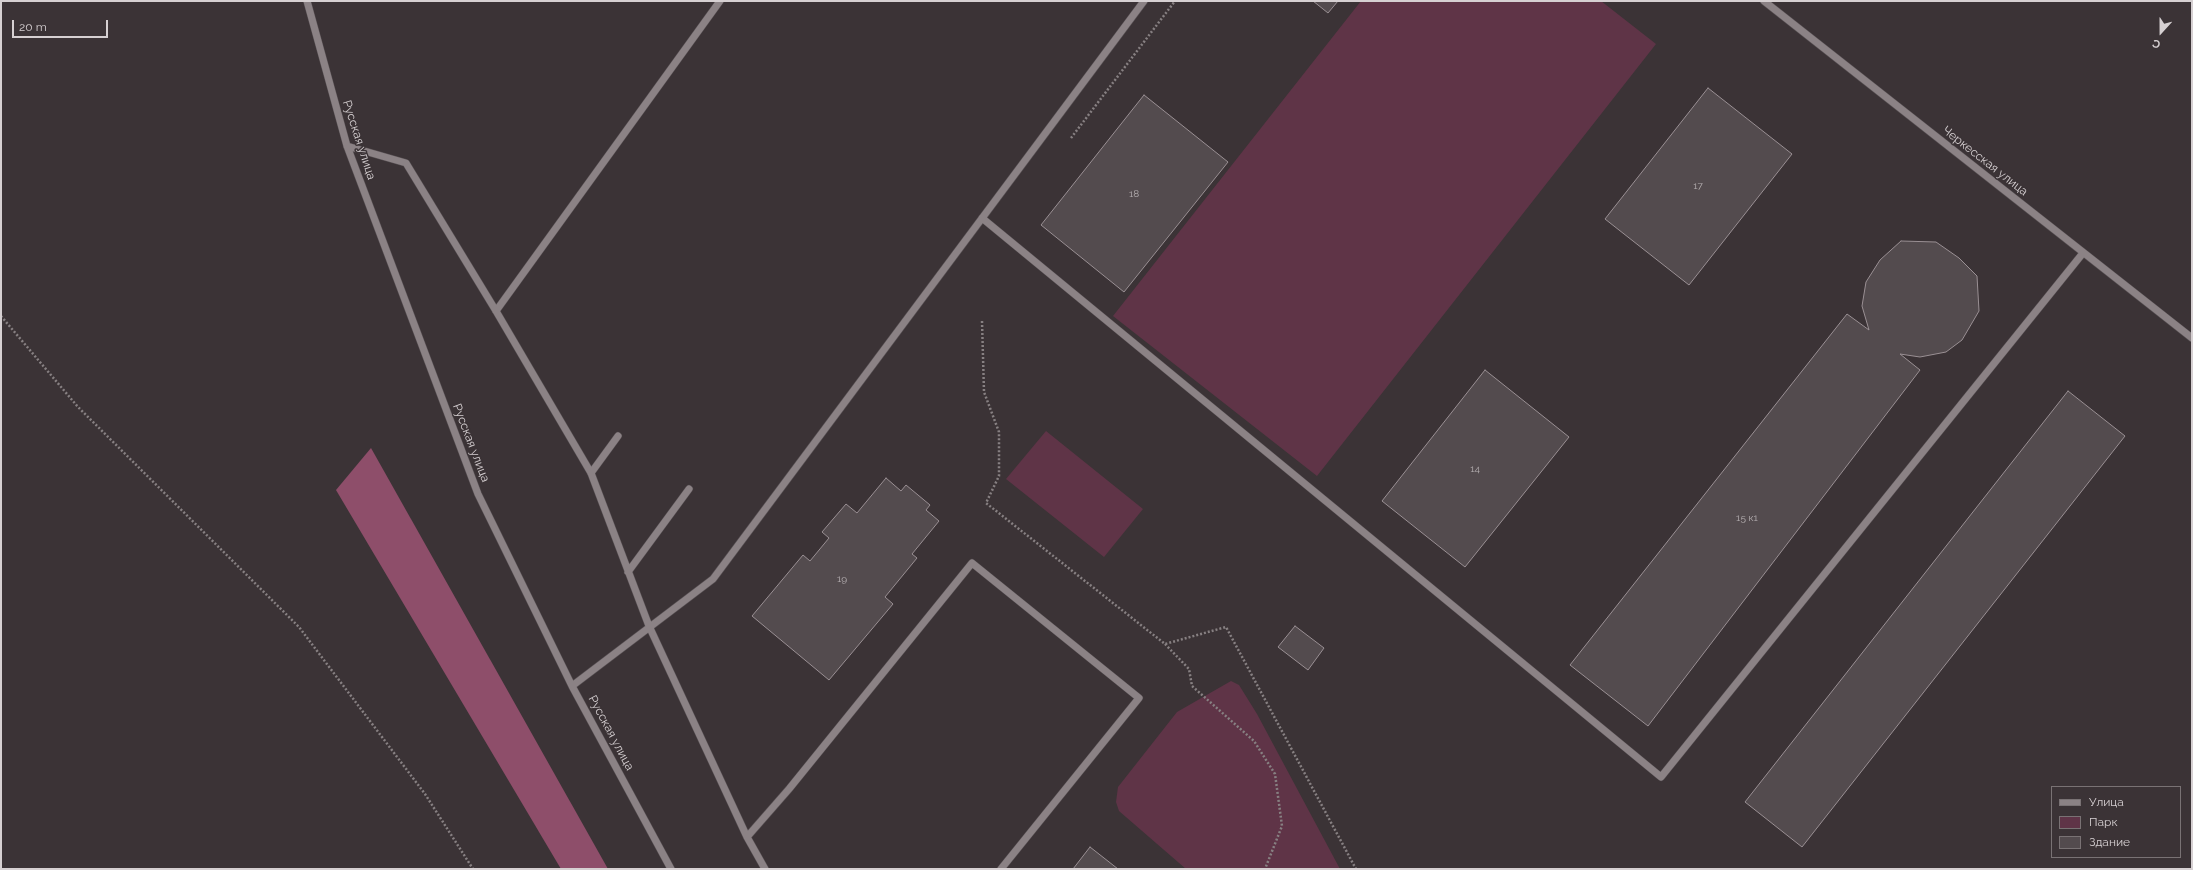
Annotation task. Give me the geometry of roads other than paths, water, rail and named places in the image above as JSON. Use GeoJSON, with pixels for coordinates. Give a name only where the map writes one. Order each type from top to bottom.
{"type":"FeatureCollection","features":[{"type":"Feature","properties":{"kind":"street","name":"Русская улица"},"geometry":{"type":"LineString","coordinates":[[306,1],[347,146],[478,494],[572,686],[671,869]]}},
{"type":"Feature","properties":{"kind":"street"},"geometry":{"type":"LineString","coordinates":[[496,311],[720,1]]}},
{"type":"Feature","properties":{"kind":"street"},"geometry":{"type":"LineString","coordinates":[[572,686],[713,579],[1144,1]]}},
{"type":"Feature","properties":{"kind":"street","name":"Черкесская улица"},"geometry":{"type":"LineString","coordinates":[[1764,1],[2192,338]]}},
{"type":"Feature","properties":{"kind":"street"},"geometry":{"type":"LineString","coordinates":[[347,146],[406,163],[496,311],[590,473],[650,626],[747,837],[765,869]]}},
{"type":"Feature","properties":{"kind":"street"},"geometry":{"type":"LineString","coordinates":[[982,218],[1661,777],[2083,252]]}},
{"type":"Feature","properties":{"kind":"street"},"geometry":{"type":"LineString","coordinates":[[590,473],[618,436]]}},
{"type":"Feature","properties":{"kind":"street"},"geometry":{"type":"LineString","coordinates":[[628,572],[689,489]]}},
{"type":"Feature","properties":{"kind":"street"},"geometry":{"type":"LineString","coordinates":[[747,837],[789,789],[972,563],[1139,698],[1001,869]]}}]}
